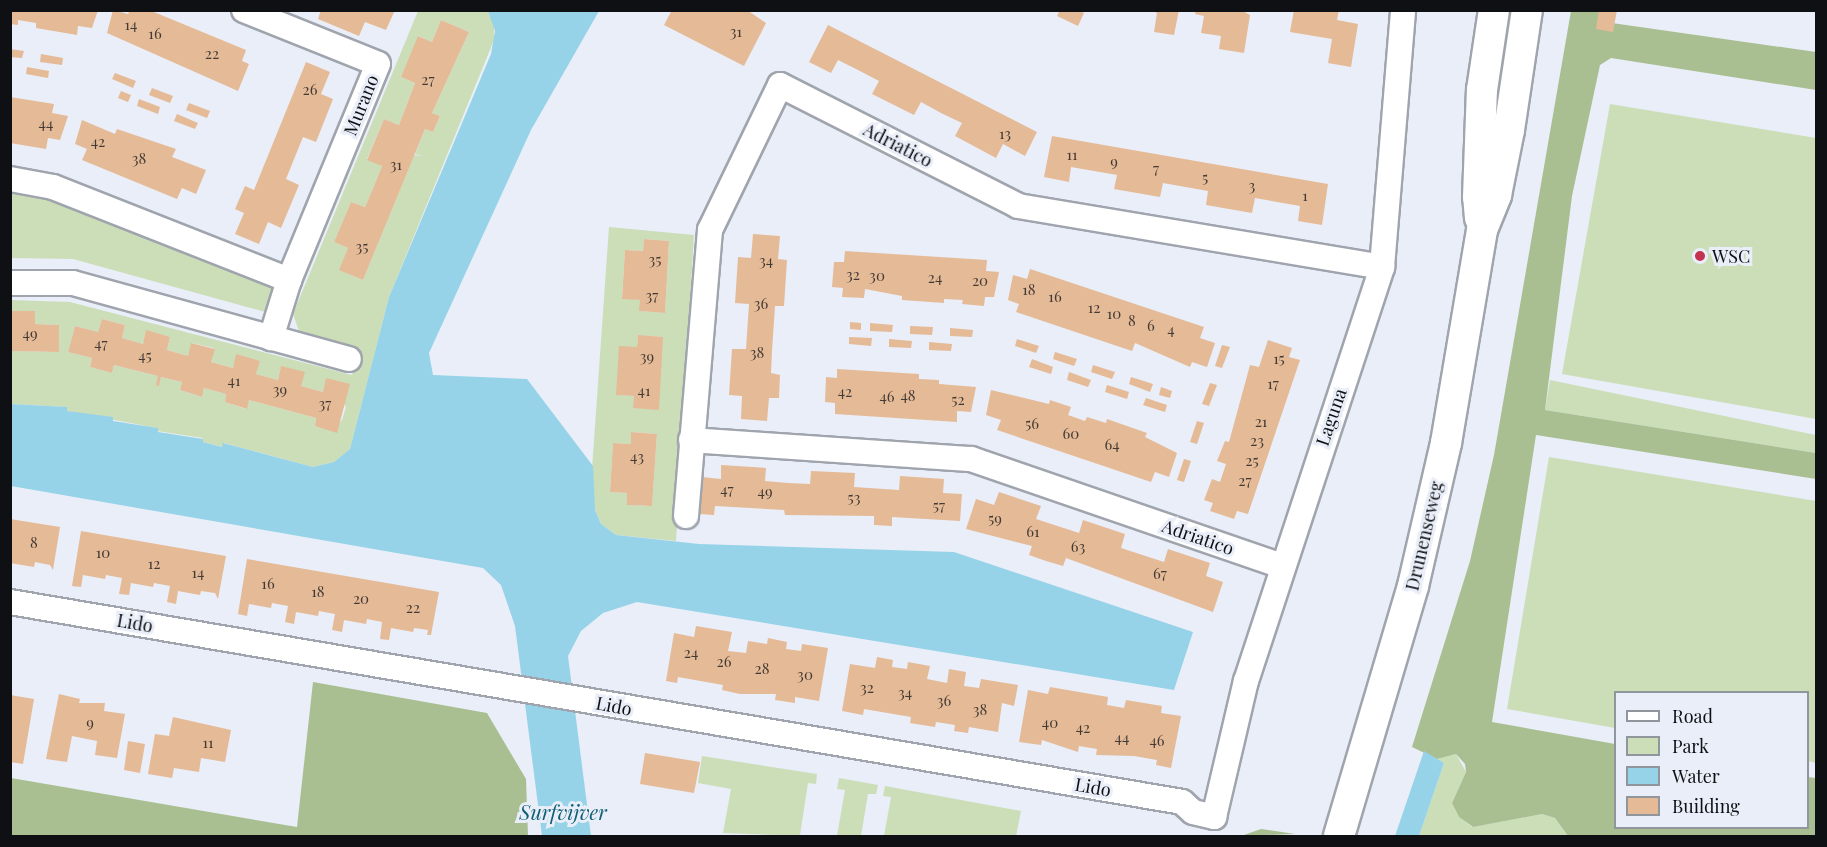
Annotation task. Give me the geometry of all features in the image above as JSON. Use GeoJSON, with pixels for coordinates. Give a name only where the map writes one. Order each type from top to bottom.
{"type":"FeatureCollection","features":[{"type":"Feature","properties":{"kind":"street","name":"Murano"},"geometry":{"type":"LineString","coordinates":[[244,10],[378,64],[289,280],[271,338]]}},
{"type":"Feature","properties":{"kind":"street","name":"Laguna"},"geometry":{"type":"LineString","coordinates":[[1214,817],[1246,681],[1281,566],[1382,267],[1403,10]]}},
{"type":"Feature","properties":{"kind":"street","name":"Drunenseweg"},"geometry":{"type":"LineString","coordinates":[[1482,230],[1478,196],[1482,90],[1494,10]]}},
{"type":"Feature","properties":{"kind":"street","name":"Drunenseweg"},"geometry":{"type":"LineString","coordinates":[[1339,837],[1413,586],[1446,443],[1482,230],[1496,195],[1527,10]]}},
{"type":"Feature","properties":{"kind":"street","name":"Adriatico"},"geometry":{"type":"LineString","coordinates":[[686,516],[710,230],[780,85],[1018,206],[1382,267]]}},
{"type":"Feature","properties":{"kind":"street"},"geometry":{"type":"LineString","coordinates":[[10,179],[53,187],[289,280]]}},
{"type":"Feature","properties":{"kind":"street"},"geometry":{"type":"LineString","coordinates":[[10,283],[73,283],[349,359]]}},
{"type":"Feature","properties":{"kind":"street","name":"Adriatico"},"geometry":{"type":"LineString","coordinates":[[691,440],[971,459],[1281,566]]}},
{"type":"Feature","properties":{"kind":"street","name":"Lido"},"geometry":{"type":"LineString","coordinates":[[10,602],[1182,802],[1193,812],[1214,817]]}},
{"type":"Feature","properties":{"kind":"green space"},"geometry":{"type":"Polygon","coordinates":[[[418,11],[488,11],[494,23],[494,40],[389,297],[350,449],[334,462],[313,467],[224,443],[223,447],[203,442],[203,438],[157,431],[157,428],[67,411],[67,407],[11,404],[11,351],[59,352],[59,325],[35,324],[34,311],[11,311],[11,324],[10,300],[70,302],[352,375],[360,349],[299,331],[293,314],[418,11]],[[441,20],[432,42],[419,36],[401,77],[415,83],[399,125],[384,119],[367,159],[382,166],[374,186],[365,207],[351,202],[334,242],[348,248],[340,270],[363,280],[414,155],[423,156],[415,154],[425,129],[433,132],[440,116],[432,113],[469,32],[441,20]],[[102,319],[98,332],[75,326],[68,352],[92,358],[90,367],[112,373],[114,365],[158,376],[159,385],[161,377],[182,382],[180,390],[202,397],[204,388],[226,394],[225,402],[246,409],[249,400],[316,418],[315,426],[331,430],[342,420],[346,407],[327,378],[323,392],[301,386],[281,367],[278,380],[256,374],[259,361],[237,355],[233,368],[211,362],[214,348],[192,343],[188,356],[167,350],[170,337],[146,331],[143,344],[122,338],[125,325],[102,319]]]}},
{"type":"Feature","properties":{"kind":"green space"},"geometry":{"type":"Polygon","coordinates":[[[1571,11],[1614,11],[1612,23],[1816,52],[1816,90],[1611,58],[1600,65],[1572,196],[1545,410],[1816,453],[1816,479],[1536,435],[1492,722],[1614,744],[1614,829],[1809,829],[1809,777],[1816,778],[1816,836],[1568,836],[1555,818],[1542,814],[1473,827],[1459,817],[1452,803],[1466,772],[1465,764],[1456,754],[1437,759],[1412,747],[1470,561],[1494,455],[1571,11]]]}},
{"type":"Feature","properties":{"kind":"green space","name":"WSC"},"geometry":{"type":"Polygon","coordinates":[[[1610,104],[1816,138],[1816,419],[1562,374],[1610,104]]]}},
{"type":"Feature","properties":{"kind":"green space"},"geometry":{"type":"Polygon","coordinates":[[[10,188],[52,196],[280,284],[269,313],[73,259],[11,258],[10,188]]]}},
{"type":"Feature","properties":{"kind":"green space"},"geometry":{"type":"Polygon","coordinates":[[[609,227],[694,235],[676,541],[616,535],[601,524],[593,505],[592,469],[609,227]],[[644,239],[643,251],[625,250],[622,298],[640,300],[640,311],[665,313],[669,241],[644,239]],[[638,336],[637,347],[617,395],[634,396],[663,337],[638,336]],[[632,432],[631,444],[613,443],[610,492],[627,493],[627,505],[652,506],[657,434],[632,432]]]}},
{"type":"Feature","properties":{"kind":"green space"},"geometry":{"type":"Polygon","coordinates":[[[1550,380],[1816,435],[1816,453],[1545,410],[1550,380]]]}},
{"type":"Feature","properties":{"kind":"green space"},"geometry":{"type":"Polygon","coordinates":[[[1549,457],[1816,501],[1816,763],[1809,761],[1809,691],[1614,691],[1614,728],[1507,709],[1549,457]]]}},
{"type":"Feature","properties":{"kind":"green space"},"geometry":{"type":"Polygon","coordinates":[[[313,682],[487,713],[526,779],[528,836],[11,836],[11,778],[297,827],[313,682]]]}},
{"type":"Feature","properties":{"kind":"green space"},"geometry":{"type":"Polygon","coordinates":[[[1456,754],[1466,772],[1452,803],[1459,817],[1472,827],[1542,814],[1555,818],[1568,836],[1419,836],[1444,763],[1437,759],[1456,754]]]}},
{"type":"Feature","properties":{"kind":"green space"},"geometry":{"type":"Polygon","coordinates":[[[702,756],[817,774],[816,784],[808,783],[800,835],[806,836],[723,833],[731,789],[698,783],[702,756]]]}},
{"type":"Feature","properties":{"kind":"green space"},"geometry":{"type":"Polygon","coordinates":[[[839,778],[878,785],[876,794],[868,794],[861,836],[837,836],[845,790],[837,789],[839,778]]]}},
{"type":"Feature","properties":{"kind":"green space"},"geometry":{"type":"Polygon","coordinates":[[[885,786],[1021,811],[1016,836],[884,836],[891,797],[883,796],[885,786]]]}},
{"type":"Feature","properties":{"kind":"green space"},"geometry":{"type":"Polygon","coordinates":[[[1261,829],[1295,834],[1241,836],[1261,829]]]}},
{"type":"Feature","properties":{"kind":"water","name":"Surfvijver"},"geometry":{"type":"Polygon","coordinates":[[[488,11],[599,11],[531,130],[429,353],[433,375],[527,379],[593,466],[595,510],[601,524],[616,535],[699,544],[954,552],[1193,632],[1174,690],[637,602],[603,613],[581,631],[568,656],[591,836],[542,836],[515,626],[501,585],[483,568],[11,486],[10,404],[67,407],[67,411],[113,417],[113,421],[158,428],[158,432],[203,439],[203,442],[222,447],[223,443],[313,467],[334,462],[350,449],[389,297],[491,54],[495,31],[488,11]]]}},
{"type":"Feature","properties":{"kind":"water"},"geometry":{"type":"Polygon","coordinates":[[[1424,751],[1444,763],[1419,836],[1395,836],[1424,751]]]}},
{"type":"Feature","properties":{"kind":"building"},"geometry":{"type":"Polygon","coordinates":[[[10,10],[98,10],[92,28],[78,26],[77,35],[36,28],[36,23],[18,20],[18,25],[10,24],[10,10]]]}},
{"type":"Feature","properties":{"kind":"building"},"geometry":{"type":"Polygon","coordinates":[[[113,10],[128,14],[130,10],[149,10],[246,50],[242,61],[249,64],[238,91],[107,33],[113,10]]]}},
{"type":"Feature","properties":{"kind":"building"},"geometry":{"type":"Polygon","coordinates":[[[321,10],[395,10],[386,30],[365,22],[359,36],[318,19],[321,10]]]}},
{"type":"Feature","properties":{"kind":"building"},"geometry":{"type":"Polygon","coordinates":[[[672,10],[747,10],[766,23],[744,66],[664,25],[672,10]]]}},
{"type":"Feature","properties":{"kind":"building"},"geometry":{"type":"Polygon","coordinates":[[[1060,10],[1079,10],[1084,13],[1078,26],[1057,16],[1060,10]]]}},
{"type":"Feature","properties":{"kind":"building"},"geometry":{"type":"Polygon","coordinates":[[[1152,10],[1179,10],[1174,35],[1154,32],[1157,13],[1152,10]]]}},
{"type":"Feature","properties":{"kind":"building"},"geometry":{"type":"Polygon","coordinates":[[[1196,10],[1241,10],[1250,15],[1244,53],[1219,49],[1221,36],[1201,33],[1204,16],[1195,14],[1196,10]]]}},
{"type":"Feature","properties":{"kind":"building"},"geometry":{"type":"Polygon","coordinates":[[[1294,10],[1339,10],[1337,20],[1358,24],[1351,67],[1328,63],[1332,39],[1290,32],[1294,10]]]}},
{"type":"Feature","properties":{"kind":"building"},"geometry":{"type":"Polygon","coordinates":[[[1599,10],[1617,10],[1613,32],[1596,29],[1599,10]]]}},
{"type":"Feature","properties":{"kind":"building"},"geometry":{"type":"Polygon","coordinates":[[[441,20],[469,32],[432,113],[440,116],[433,132],[425,129],[363,280],[339,270],[348,248],[334,242],[351,202],[365,207],[374,186],[382,166],[367,160],[384,119],[399,125],[415,83],[401,77],[418,36],[432,42],[441,20]]]}},
{"type":"Feature","properties":{"kind":"building"},"geometry":{"type":"Polygon","coordinates":[[[828,25],[1037,132],[1025,156],[1003,144],[996,158],[955,136],[962,123],[921,102],[914,115],[872,94],[879,81],[838,60],[831,73],[809,62],[828,25]]]}},
{"type":"Feature","properties":{"kind":"building"},"geometry":{"type":"Polygon","coordinates":[[[10,49],[24,51],[22,58],[10,57],[10,49]]]}},
{"type":"Feature","properties":{"kind":"building"},"geometry":{"type":"Polygon","coordinates":[[[41,54],[63,58],[62,65],[40,62],[41,54]]]}},
{"type":"Feature","properties":{"kind":"building"},"geometry":{"type":"Polygon","coordinates":[[[306,62],[330,72],[321,94],[333,99],[316,142],[303,137],[286,179],[299,185],[281,228],[268,222],[259,244],[235,234],[244,213],[235,209],[245,186],[254,190],[306,62]]]}},
{"type":"Feature","properties":{"kind":"building"},"geometry":{"type":"Polygon","coordinates":[[[27,67],[49,71],[48,78],[26,74],[27,67]]]}},
{"type":"Feature","properties":{"kind":"building"},"geometry":{"type":"Polygon","coordinates":[[[115,73],[136,81],[133,88],[112,79],[115,73]]]}},
{"type":"Feature","properties":{"kind":"building"},"geometry":{"type":"Polygon","coordinates":[[[152,88],[173,96],[170,103],[149,95],[152,88]]]}},
{"type":"Feature","properties":{"kind":"building"},"geometry":{"type":"Polygon","coordinates":[[[121,91],[131,95],[128,102],[118,98],[121,91]]]}},
{"type":"Feature","properties":{"kind":"building"},"geometry":{"type":"Polygon","coordinates":[[[10,97],[54,104],[52,113],[68,116],[60,140],[48,138],[46,149],[10,143],[10,97]]]}},
{"type":"Feature","properties":{"kind":"building"},"geometry":{"type":"Polygon","coordinates":[[[139,99],[160,107],[158,114],[137,106],[139,99]]]}},
{"type":"Feature","properties":{"kind":"building"},"geometry":{"type":"Polygon","coordinates":[[[189,103],[210,111],[207,118],[186,110],[189,103]]]}},
{"type":"Feature","properties":{"kind":"building"},"geometry":{"type":"Polygon","coordinates":[[[177,114],[198,123],[195,129],[174,121],[177,114]]]}},
{"type":"Feature","properties":{"kind":"building"},"geometry":{"type":"Polygon","coordinates":[[[82,120],[115,134],[117,129],[176,149],[172,157],[206,170],[196,194],[182,188],[177,199],[82,160],[87,149],[75,144],[82,120]]]}},
{"type":"Feature","properties":{"kind":"building"},"geometry":{"type":"Polygon","coordinates":[[[1052,136],[1328,184],[1322,225],[1298,221],[1300,206],[1255,198],[1252,213],[1206,205],[1208,191],[1163,183],[1160,197],[1114,189],[1117,175],[1071,167],[1069,182],[1044,177],[1052,136]]]}},
{"type":"Feature","properties":{"kind":"building"},"geometry":{"type":"Polygon","coordinates":[[[753,234],[780,236],[778,259],[787,260],[784,306],[775,306],[772,351],[771,373],[780,375],[779,398],[769,398],[767,421],[741,419],[742,396],[729,395],[732,349],[746,349],[749,304],[735,303],[738,257],[751,258],[753,234]]]}},
{"type":"Feature","properties":{"kind":"building"},"geometry":{"type":"Polygon","coordinates":[[[644,239],[669,241],[665,313],[639,311],[640,300],[622,299],[625,250],[643,251],[644,239]]]}},
{"type":"Feature","properties":{"kind":"building"},"geometry":{"type":"Polygon","coordinates":[[[845,251],[987,260],[986,271],[999,272],[994,297],[985,297],[984,306],[962,304],[963,300],[944,299],[944,303],[902,300],[902,296],[865,289],[864,298],[842,297],[843,288],[832,287],[834,262],[844,262],[845,251]]]}},
{"type":"Feature","properties":{"kind":"building"},"geometry":{"type":"Polygon","coordinates":[[[1030,269],[1204,327],[1200,338],[1215,343],[1207,367],[1192,362],[1190,367],[1135,343],[1132,351],[1016,312],[1019,304],[1008,300],[1013,275],[1027,279],[1030,269]]]}},
{"type":"Feature","properties":{"kind":"building"},"geometry":{"type":"Polygon","coordinates":[[[11,311],[35,311],[35,324],[59,325],[59,352],[10,351],[11,311]]]}},
{"type":"Feature","properties":{"kind":"building"},"geometry":{"type":"Polygon","coordinates":[[[102,319],[125,325],[122,338],[143,344],[146,330],[170,337],[167,350],[188,356],[191,343],[215,349],[211,362],[233,368],[236,354],[260,361],[256,374],[278,380],[281,366],[305,372],[301,386],[323,392],[326,378],[350,384],[337,433],[315,426],[316,418],[249,400],[247,409],[225,402],[226,394],[204,388],[202,397],[180,390],[182,382],[161,377],[159,386],[156,385],[158,376],[114,365],[112,373],[90,367],[92,358],[68,352],[75,326],[98,332],[102,319]]]}},
{"type":"Feature","properties":{"kind":"building"},"geometry":{"type":"Polygon","coordinates":[[[850,322],[861,323],[861,330],[850,329],[850,322]]]}},
{"type":"Feature","properties":{"kind":"building"},"geometry":{"type":"Polygon","coordinates":[[[870,323],[893,325],[892,332],[870,331],[870,323]]]}},
{"type":"Feature","properties":{"kind":"building"},"geometry":{"type":"Polygon","coordinates":[[[910,326],[933,327],[932,335],[910,334],[910,326]]]}},
{"type":"Feature","properties":{"kind":"building"},"geometry":{"type":"Polygon","coordinates":[[[950,328],[973,330],[972,337],[950,336],[950,328]]]}},
{"type":"Feature","properties":{"kind":"building"},"geometry":{"type":"Polygon","coordinates":[[[638,335],[663,337],[659,410],[633,408],[634,396],[616,395],[619,346],[637,347],[638,335]]]}},
{"type":"Feature","properties":{"kind":"building"},"geometry":{"type":"Polygon","coordinates":[[[849,337],[872,338],[871,346],[849,344],[849,337]]]}},
{"type":"Feature","properties":{"kind":"building"},"geometry":{"type":"Polygon","coordinates":[[[889,339],[912,341],[911,348],[889,347],[889,339]]]}},
{"type":"Feature","properties":{"kind":"building"},"geometry":{"type":"Polygon","coordinates":[[[1017,339],[1039,346],[1036,353],[1015,346],[1017,339]]]}},
{"type":"Feature","properties":{"kind":"building"},"geometry":{"type":"Polygon","coordinates":[[[1268,340],[1292,348],[1289,357],[1300,360],[1248,514],[1237,511],[1234,519],[1210,511],[1213,503],[1204,500],[1212,479],[1220,482],[1226,464],[1217,461],[1225,441],[1229,442],[1250,365],[1259,367],[1268,340]]]}},
{"type":"Feature","properties":{"kind":"building"},"geometry":{"type":"Polygon","coordinates":[[[929,342],[952,344],[951,351],[929,350],[929,342]]]}},
{"type":"Feature","properties":{"kind":"building"},"geometry":{"type":"Polygon","coordinates":[[[1222,345],[1230,347],[1222,368],[1215,366],[1222,345]]]}},
{"type":"Feature","properties":{"kind":"building"},"geometry":{"type":"Polygon","coordinates":[[[1055,352],[1077,359],[1074,366],[1053,359],[1055,352]]]}},
{"type":"Feature","properties":{"kind":"building"},"geometry":{"type":"Polygon","coordinates":[[[1032,359],[1053,367],[1051,374],[1029,367],[1032,359]]]}},
{"type":"Feature","properties":{"kind":"building"},"geometry":{"type":"Polygon","coordinates":[[[1093,365],[1115,372],[1112,379],[1091,372],[1093,365]]]}},
{"type":"Feature","properties":{"kind":"building"},"geometry":{"type":"Polygon","coordinates":[[[837,369],[919,374],[919,379],[939,380],[939,384],[976,387],[971,412],[957,411],[957,422],[835,414],[835,403],[825,402],[826,377],[837,378],[837,369]]]}},
{"type":"Feature","properties":{"kind":"building"},"geometry":{"type":"Polygon","coordinates":[[[1069,372],[1091,380],[1088,387],[1067,380],[1069,372]]]}},
{"type":"Feature","properties":{"kind":"building"},"geometry":{"type":"Polygon","coordinates":[[[1131,377],[1153,384],[1150,392],[1129,384],[1131,377]]]}},
{"type":"Feature","properties":{"kind":"building"},"geometry":{"type":"Polygon","coordinates":[[[1210,383],[1217,385],[1209,406],[1202,404],[1210,383]]]}},
{"type":"Feature","properties":{"kind":"building"},"geometry":{"type":"Polygon","coordinates":[[[1107,385],[1129,392],[1127,399],[1105,392],[1107,385]]]}},
{"type":"Feature","properties":{"kind":"building"},"geometry":{"type":"Polygon","coordinates":[[[1161,387],[1172,391],[1170,398],[1159,395],[1161,387]]]}},
{"type":"Feature","properties":{"kind":"building"},"geometry":{"type":"Polygon","coordinates":[[[991,390],[1049,404],[1050,400],[1071,407],[1068,415],[1085,421],[1087,417],[1106,423],[1107,419],[1147,433],[1145,437],[1177,453],[1169,477],[1155,472],[1151,482],[997,430],[1001,420],[986,415],[991,390]]]}},
{"type":"Feature","properties":{"kind":"building"},"geometry":{"type":"Polygon","coordinates":[[[1146,398],[1167,405],[1165,412],[1143,405],[1146,398]]]}},
{"type":"Feature","properties":{"kind":"building"},"geometry":{"type":"Polygon","coordinates":[[[1197,421],[1204,423],[1197,444],[1190,442],[1197,421]]]}},
{"type":"Feature","properties":{"kind":"building"},"geometry":{"type":"Polygon","coordinates":[[[631,432],[657,434],[652,506],[627,505],[627,493],[610,492],[613,443],[631,444],[631,432]]]}},
{"type":"Feature","properties":{"kind":"building"},"geometry":{"type":"Polygon","coordinates":[[[1184,459],[1191,461],[1184,482],[1177,480],[1184,459]]]}},
{"type":"Feature","properties":{"kind":"building"},"geometry":{"type":"Polygon","coordinates":[[[721,465],[766,468],[765,481],[788,483],[810,484],[811,471],[855,473],[854,487],[899,490],[900,476],[944,479],[943,493],[962,494],[960,521],[892,517],[892,526],[874,525],[874,516],[785,515],[784,510],[715,506],[714,515],[700,514],[702,477],[721,479],[721,465]]]}},
{"type":"Feature","properties":{"kind":"building"},"geometry":{"type":"Polygon","coordinates":[[[999,492],[1041,506],[1036,519],[1079,533],[1083,520],[1125,534],[1121,548],[1164,562],[1168,549],[1210,563],[1206,576],[1223,582],[1213,612],[1066,558],[1063,566],[1029,555],[1032,546],[966,529],[976,499],[994,505],[999,492]]]}},
{"type":"Feature","properties":{"kind":"building"},"geometry":{"type":"Polygon","coordinates":[[[10,519],[60,527],[53,570],[50,565],[35,562],[34,567],[10,563],[10,519]]]}},
{"type":"Feature","properties":{"kind":"building"},"geometry":{"type":"Polygon","coordinates":[[[81,531],[226,556],[218,599],[215,593],[201,591],[200,595],[178,591],[176,604],[167,602],[170,586],[154,583],[153,587],[131,583],[129,595],[119,594],[122,578],[106,575],[105,579],[83,575],[81,587],[72,586],[81,531]]]}},
{"type":"Feature","properties":{"kind":"building"},"geometry":{"type":"Polygon","coordinates":[[[247,559],[439,592],[431,635],[427,635],[428,630],[414,628],[413,632],[391,628],[389,640],[380,639],[382,622],[367,619],[366,624],[344,620],[342,632],[332,630],[335,614],[319,611],[318,616],[296,612],[294,624],[285,622],[288,606],[272,603],[271,608],[249,604],[247,616],[238,614],[247,559]]]}},
{"type":"Feature","properties":{"kind":"building"},"geometry":{"type":"Polygon","coordinates":[[[696,626],[732,632],[728,651],[746,653],[748,641],[767,644],[768,638],[787,642],[786,649],[801,651],[802,644],[828,648],[819,701],[795,697],[795,703],[775,700],[776,694],[740,694],[722,690],[723,685],[678,677],[677,683],[666,681],[674,633],[694,637],[696,626]]]}},
{"type":"Feature","properties":{"kind":"building"},"geometry":{"type":"Polygon","coordinates":[[[877,657],[893,660],[892,667],[907,669],[908,662],[930,666],[927,679],[947,683],[949,669],[966,672],[964,686],[979,688],[981,679],[1018,685],[1014,706],[1002,703],[998,732],[969,727],[968,733],[954,731],[955,725],[936,722],[935,727],[910,723],[911,717],[864,709],[863,715],[842,711],[850,664],[875,668],[877,657]]]}},
{"type":"Feature","properties":{"kind":"building"},"geometry":{"type":"Polygon","coordinates":[[[1050,687],[1108,697],[1107,705],[1124,708],[1126,700],[1162,706],[1161,713],[1181,716],[1171,768],[1156,765],[1157,760],[1134,756],[1096,755],[1097,749],[1079,746],[1078,752],[1042,740],[1041,745],[1019,742],[1028,690],[1048,694],[1050,687]]]}},
{"type":"Feature","properties":{"kind":"building"},"geometry":{"type":"Polygon","coordinates":[[[59,694],[80,699],[79,703],[105,703],[104,711],[125,714],[117,758],[95,755],[97,741],[72,736],[67,762],[46,759],[59,694]]]}},
{"type":"Feature","properties":{"kind":"building"},"geometry":{"type":"Polygon","coordinates":[[[10,695],[34,699],[23,764],[10,762],[10,695]]]}},
{"type":"Feature","properties":{"kind":"building"},"geometry":{"type":"Polygon","coordinates":[[[173,717],[231,730],[225,762],[201,758],[199,772],[174,768],[172,778],[148,774],[155,734],[169,736],[173,717]]]}},
{"type":"Feature","properties":{"kind":"building"},"geometry":{"type":"Polygon","coordinates":[[[128,741],[145,744],[140,773],[124,770],[128,741]]]}},
{"type":"Feature","properties":{"kind":"building"},"geometry":{"type":"Polygon","coordinates":[[[645,753],[700,762],[694,793],[640,784],[645,753]]]}},
{"type":"Feature","properties":{"kind":"place","name":"WSC"},"geometry":{"type":"Point","coordinates":[1700,256]}}]}
